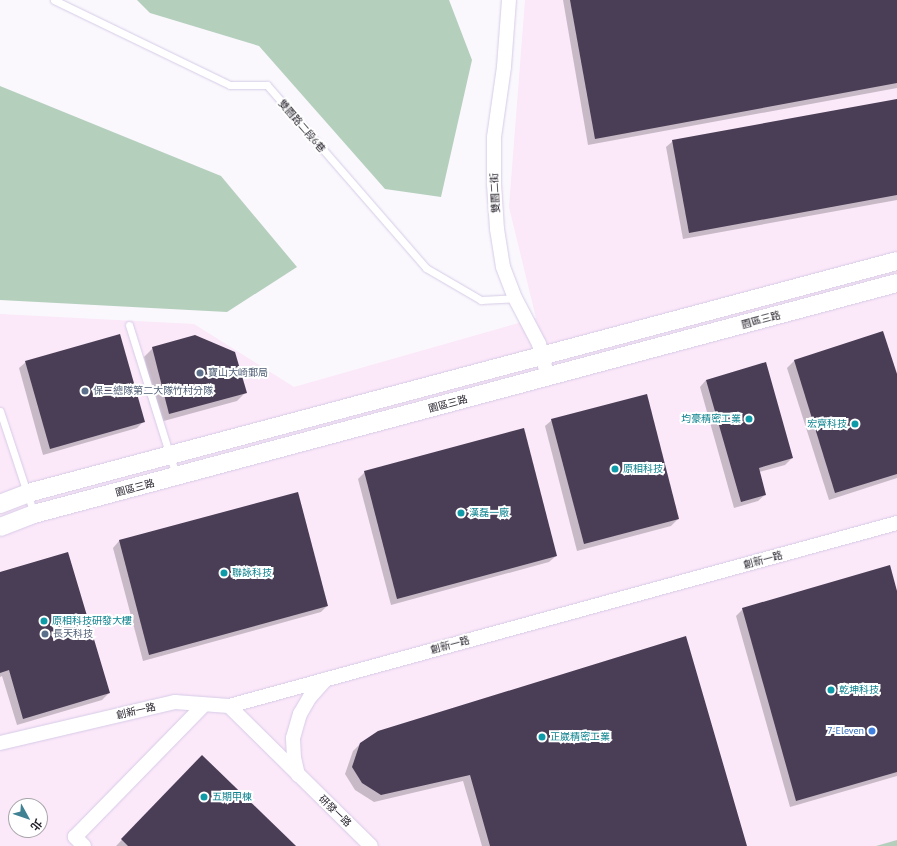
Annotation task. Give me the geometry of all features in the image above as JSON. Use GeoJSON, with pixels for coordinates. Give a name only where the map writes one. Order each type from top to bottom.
{"type":"FeatureCollection","features":[{"type":"Feature","properties":{"kind":"street","name":"雙園二街"},"geometry":{"type":"LineString","coordinates":[[509,0],[504,67],[494,137],[494,184],[503,267],[515,298],[539,344],[548,377]]}},
{"type":"Feature","properties":{"kind":"street","name":"園區三路"},"geometry":{"type":"LineString","coordinates":[[0,504],[28,493],[897,261]]}},
{"type":"Feature","properties":{"kind":"street","name":"園區三路"},"geometry":{"type":"LineString","coordinates":[[0,528],[34,514],[897,283]]}},
{"type":"Feature","properties":{"kind":"street","name":"創新一路"},"geometry":{"type":"LineString","coordinates":[[0,743],[174,702],[203,706],[229,706],[897,523]]}},
{"type":"Feature","properties":{"kind":"street"},"geometry":{"type":"LineString","coordinates":[[298,775],[294,758],[293,738],[300,714],[310,697],[326,679]]}},
{"type":"Feature","properties":{"kind":"street"},"geometry":{"type":"LineString","coordinates":[[84,846],[75,837],[203,706]]}},
{"type":"Feature","properties":{"kind":"street","name":"研發一路"},"geometry":{"type":"LineString","coordinates":[[229,706],[371,846]]}},
{"type":"Feature","properties":{"kind":"lane","name":"雙園路二段6巷"},"geometry":{"type":"LineString","coordinates":[[54,0],[230,85],[267,85],[426,268],[480,300],[515,298]]}},
{"type":"Feature","properties":{"kind":"lane"},"geometry":{"type":"LineString","coordinates":[[129,325],[171,456],[176,477]]}},
{"type":"Feature","properties":{"kind":"lane"},"geometry":{"type":"LineString","coordinates":[[0,411],[34,514]]}},
{"type":"Feature","properties":{"kind":"shaded area"},"geometry":{"type":"Polygon","coordinates":[[[525,0],[897,0],[897,846],[0,846],[0,314],[194,324],[294,387],[536,318],[509,207],[525,0]]]}},
{"type":"Feature","properties":{"kind":"green space"},"geometry":{"type":"Polygon","coordinates":[[[137,0],[449,0],[472,60],[441,197],[385,189],[259,46],[150,13],[137,0]]]}},
{"type":"Feature","properties":{"kind":"green space"},"geometry":{"type":"Polygon","coordinates":[[[0,86],[221,176],[297,267],[227,312],[0,300],[0,86]]]}},
{"type":"Feature","properties":{"kind":"green space"},"geometry":{"type":"Polygon","coordinates":[[[897,840],[897,846],[876,846],[897,840]]]}},
{"type":"Feature","properties":{"kind":"building"},"geometry":{"type":"Polygon","coordinates":[[[570,0],[897,0],[897,83],[595,139],[570,0]]]}},
{"type":"Feature","properties":{"kind":"building"},"geometry":{"type":"Polygon","coordinates":[[[897,99],[897,195],[689,233],[672,140],[897,99]]]}},
{"type":"Feature","properties":{"kind":"building","name":"宏齊科技"},"geometry":{"type":"Polygon","coordinates":[[[883,331],[897,374],[897,474],[835,493],[794,360],[883,331]]]}},
{"type":"Feature","properties":{"kind":"building","name":"保二總隊第二大隊竹村分隊"},"geometry":{"type":"Polygon","coordinates":[[[120,334],[145,422],[50,449],[25,361],[120,334]]]}},
{"type":"Feature","properties":{"kind":"building","name":"寶山大崎郵局"},"geometry":{"type":"Polygon","coordinates":[[[195,335],[235,352],[247,393],[169,414],[152,347],[195,335]]]}},
{"type":"Feature","properties":{"kind":"building","name":"均豪精密工業"},"geometry":{"type":"Polygon","coordinates":[[[766,362],[793,458],[759,468],[766,495],[741,502],[706,380],[766,362]]]}},
{"type":"Feature","properties":{"kind":"building","name":"原相科技"},"geometry":{"type":"Polygon","coordinates":[[[647,394],[679,519],[584,544],[551,419],[647,394]]]}},
{"type":"Feature","properties":{"kind":"building","name":"漢磊一廠"},"geometry":{"type":"Polygon","coordinates":[[[524,428],[557,556],[397,599],[364,471],[524,428]]]}},
{"type":"Feature","properties":{"kind":"building","name":"聯詠科技"},"geometry":{"type":"Polygon","coordinates":[[[298,492],[328,606],[149,655],[119,540],[298,492]]]}},
{"type":"Feature","properties":{"kind":"building","name":"原相科技研發大樓"},"geometry":{"type":"Polygon","coordinates":[[[68,552],[110,693],[23,719],[9,670],[0,673],[0,572],[68,552]]]}},
{"type":"Feature","properties":{"kind":"building","name":"乾坤科技"},"geometry":{"type":"Polygon","coordinates":[[[890,565],[897,591],[897,772],[796,801],[742,608],[890,565]]]}},
{"type":"Feature","properties":{"kind":"building","name":"正崴精密工業"},"geometry":{"type":"Polygon","coordinates":[[[686,636],[747,846],[490,846],[470,775],[381,795],[362,783],[352,767],[360,743],[378,731],[686,636]]]}},
{"type":"Feature","properties":{"kind":"building","name":"五期甲棟"},"geometry":{"type":"Polygon","coordinates":[[[202,755],[296,846],[128,846],[121,839],[202,755]]]}},
{"type":"Feature","properties":{"kind":"place","name":"寶山大崎郵局"},"geometry":{"type":"Point","coordinates":[200,373]}},
{"type":"Feature","properties":{"kind":"place","name":"保二總隊第二大隊竹村分隊"},"geometry":{"type":"Point","coordinates":[85,391]}},
{"type":"Feature","properties":{"kind":"place","name":"均豪精密工業"},"geometry":{"type":"Point","coordinates":[749,419]}},
{"type":"Feature","properties":{"kind":"place","name":"宏齊科技"},"geometry":{"type":"Point","coordinates":[855,424]}},
{"type":"Feature","properties":{"kind":"place","name":"原相科技"},"geometry":{"type":"Point","coordinates":[615,469]}},
{"type":"Feature","properties":{"kind":"place","name":"漢磊一廠"},"geometry":{"type":"Point","coordinates":[461,513]}},
{"type":"Feature","properties":{"kind":"place","name":"聯詠科技"},"geometry":{"type":"Point","coordinates":[224,573]}},
{"type":"Feature","properties":{"kind":"place","name":"原相科技研發大樓"},"geometry":{"type":"Point","coordinates":[44,621]}},
{"type":"Feature","properties":{"kind":"place","name":"長天科技"},"geometry":{"type":"Point","coordinates":[45,634]}},
{"type":"Feature","properties":{"kind":"place","name":"乾坤科技"},"geometry":{"type":"Point","coordinates":[831,690]}},
{"type":"Feature","properties":{"kind":"place","name":"7-Eleven"},"geometry":{"type":"Point","coordinates":[872,731]}},
{"type":"Feature","properties":{"kind":"place","name":"正崴精密工業"},"geometry":{"type":"Point","coordinates":[542,737]}},
{"type":"Feature","properties":{"kind":"place","name":"五期甲棟"},"geometry":{"type":"Point","coordinates":[204,797]}}]}
